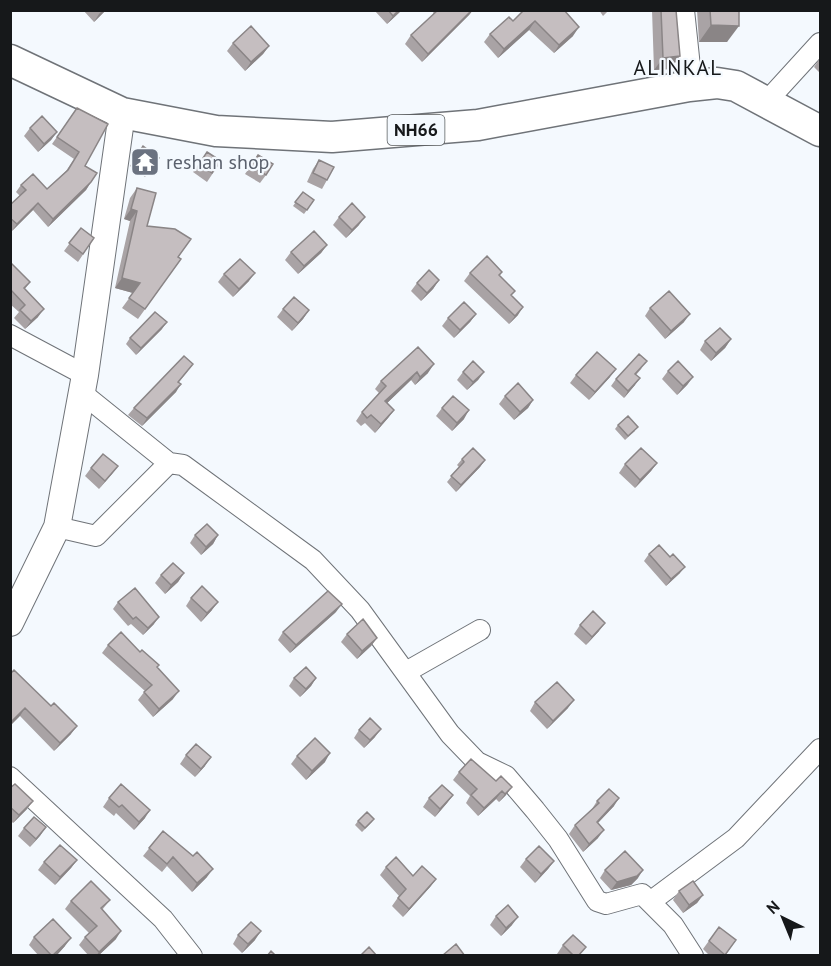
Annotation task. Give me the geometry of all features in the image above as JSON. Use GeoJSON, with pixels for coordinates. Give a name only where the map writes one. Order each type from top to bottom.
{"type":"FeatureCollection","features":[{"type":"Feature","properties":{"kind":"highway","name":"NH66"},"geometry":{"type":"LineString","coordinates":[[10,60],[122,113],[216,131],[332,137],[478,125],[689,86],[717,83],[736,86],[820,131]]}},
{"type":"Feature","properties":{"kind":"main road"},"geometry":{"type":"LineString","coordinates":[[681,10],[689,86]]}},
{"type":"Feature","properties":{"kind":"main road"},"geometry":{"type":"LineString","coordinates":[[10,623],[57,527],[83,384],[122,113]]}},
{"type":"Feature","properties":{"kind":"street"},"geometry":{"type":"LineString","coordinates":[[767,101],[820,43]]}},
{"type":"Feature","properties":{"kind":"street"},"geometry":{"type":"LineString","coordinates":[[10,335],[83,384],[169,463],[183,465],[313,560],[360,610],[450,734],[477,762],[506,776],[535,810],[558,839],[597,901],[606,904],[642,894],[673,925],[693,956]]}},
{"type":"Feature","properties":{"kind":"street"},"geometry":{"type":"LineString","coordinates":[[57,527],[96,536],[169,463]]}},
{"type":"Feature","properties":{"kind":"street"},"geometry":{"type":"LineString","coordinates":[[406,672],[480,630]]}},
{"type":"Feature","properties":{"kind":"street"},"geometry":{"type":"LineString","coordinates":[[650,902],[736,838],[820,749]]}},
{"type":"Feature","properties":{"kind":"street"},"geometry":{"type":"LineString","coordinates":[[10,777],[163,919],[192,956]]}},
{"type":"Feature","properties":{"kind":"building"},"geometry":{"type":"Polygon","coordinates":[[[388,10],[399,10],[393,16],[388,10]]]}},
{"type":"Feature","properties":{"kind":"building"},"geometry":{"type":"Polygon","coordinates":[[[438,10],[472,10],[428,54],[411,35],[438,10]]]}},
{"type":"Feature","properties":{"kind":"building"},"geometry":{"type":"Polygon","coordinates":[[[524,10],[564,10],[579,27],[559,45],[535,21],[504,49],[490,34],[509,17],[513,21],[524,10]]]}},
{"type":"Feature","properties":{"kind":"building"},"geometry":{"type":"Polygon","coordinates":[[[661,10],[676,10],[680,56],[663,58],[661,10]]]}},
{"type":"Feature","properties":{"kind":"building"},"geometry":{"type":"Polygon","coordinates":[[[710,10],[739,10],[739,26],[711,25],[710,10]]]}},
{"type":"Feature","properties":{"kind":"building"},"geometry":{"type":"Polygon","coordinates":[[[251,26],[269,46],[251,62],[233,43],[251,26]]]}},
{"type":"Feature","properties":{"kind":"building"},"geometry":{"type":"Polygon","coordinates":[[[77,108],[108,124],[85,166],[97,173],[91,182],[53,219],[38,203],[17,224],[10,218],[10,205],[26,190],[21,185],[33,174],[47,189],[68,170],[79,152],[57,137],[77,108]]]}},
{"type":"Feature","properties":{"kind":"building"},"geometry":{"type":"Polygon","coordinates":[[[42,116],[57,132],[44,144],[30,128],[42,116]]]}},
{"type":"Feature","properties":{"kind":"building"},"geometry":{"type":"Polygon","coordinates":[[[143,146],[159,158],[151,169],[135,158],[143,146]]]}},
{"type":"Feature","properties":{"kind":"building"},"geometry":{"type":"Polygon","coordinates":[[[207,152],[221,161],[212,173],[199,164],[207,152]]]}},
{"type":"Feature","properties":{"kind":"building"},"geometry":{"type":"Polygon","coordinates":[[[258,155],[273,164],[266,175],[251,166],[258,155]]]}},
{"type":"Feature","properties":{"kind":"building"},"geometry":{"type":"Polygon","coordinates":[[[319,160],[334,167],[327,180],[313,173],[319,160]]]}},
{"type":"Feature","properties":{"kind":"building"},"geometry":{"type":"Polygon","coordinates":[[[137,188],[156,193],[147,226],[175,229],[191,239],[178,257],[181,259],[145,309],[129,298],[140,283],[122,278],[137,211],[131,209],[137,188]]]}},
{"type":"Feature","properties":{"kind":"building"},"geometry":{"type":"Polygon","coordinates":[[[303,192],[314,200],[307,210],[295,202],[303,192]]]}},
{"type":"Feature","properties":{"kind":"building"},"geometry":{"type":"Polygon","coordinates":[[[352,203],[365,217],[352,230],[339,217],[352,203]]]}},
{"type":"Feature","properties":{"kind":"building"},"geometry":{"type":"Polygon","coordinates":[[[81,228],[94,238],[83,254],[69,243],[81,228]]]}},
{"type":"Feature","properties":{"kind":"building"},"geometry":{"type":"Polygon","coordinates":[[[314,231],[327,245],[304,266],[291,252],[314,231]]]}},
{"type":"Feature","properties":{"kind":"building"},"geometry":{"type":"Polygon","coordinates":[[[487,256],[502,272],[499,275],[515,291],[511,295],[523,307],[515,316],[470,273],[487,256]]]}},
{"type":"Feature","properties":{"kind":"building"},"geometry":{"type":"Polygon","coordinates":[[[240,259],[255,273],[239,289],[224,274],[240,259]]]}},
{"type":"Feature","properties":{"kind":"building"},"geometry":{"type":"Polygon","coordinates":[[[10,262],[30,282],[24,288],[44,309],[31,321],[20,310],[25,305],[10,289],[10,262]]]}},
{"type":"Feature","properties":{"kind":"building"},"geometry":{"type":"Polygon","coordinates":[[[429,270],[439,280],[427,293],[417,283],[429,270]]]}},
{"type":"Feature","properties":{"kind":"building"},"geometry":{"type":"Polygon","coordinates":[[[669,291],[690,314],[671,331],[650,308],[669,291]]]}},
{"type":"Feature","properties":{"kind":"building"},"geometry":{"type":"Polygon","coordinates":[[[294,297],[309,310],[298,323],[283,309],[294,297]]]}},
{"type":"Feature","properties":{"kind":"building"},"geometry":{"type":"Polygon","coordinates":[[[464,302],[476,314],[460,330],[448,318],[464,302]]]}},
{"type":"Feature","properties":{"kind":"building"},"geometry":{"type":"Polygon","coordinates":[[[155,312],[167,322],[141,348],[130,338],[155,312]]]}},
{"type":"Feature","properties":{"kind":"building"},"geometry":{"type":"Polygon","coordinates":[[[720,328],[731,339],[716,353],[705,341],[720,328]]]}},
{"type":"Feature","properties":{"kind":"building"},"geometry":{"type":"Polygon","coordinates":[[[418,347],[434,364],[420,377],[417,372],[385,401],[394,410],[381,424],[371,415],[367,418],[362,412],[386,386],[381,381],[418,347]]]}},
{"type":"Feature","properties":{"kind":"building"},"geometry":{"type":"Polygon","coordinates":[[[597,352],[616,369],[595,392],[576,375],[597,352]]]}},
{"type":"Feature","properties":{"kind":"building"},"geometry":{"type":"Polygon","coordinates":[[[639,354],[647,361],[635,374],[640,378],[628,391],[616,379],[639,354]]]}},
{"type":"Feature","properties":{"kind":"building"},"geometry":{"type":"Polygon","coordinates":[[[184,356],[193,364],[178,382],[181,384],[147,418],[134,408],[184,356]]]}},
{"type":"Feature","properties":{"kind":"building"},"geometry":{"type":"Polygon","coordinates":[[[473,361],[484,372],[473,382],[463,372],[473,361]]]}},
{"type":"Feature","properties":{"kind":"building"},"geometry":{"type":"Polygon","coordinates":[[[678,361],[693,377],[683,386],[668,371],[678,361]]]}},
{"type":"Feature","properties":{"kind":"building"},"geometry":{"type":"Polygon","coordinates":[[[518,383],[533,400],[520,412],[505,396],[518,383]]]}},
{"type":"Feature","properties":{"kind":"building"},"geometry":{"type":"Polygon","coordinates":[[[453,396],[469,410],[457,423],[442,408],[453,396]]]}},
{"type":"Feature","properties":{"kind":"building"},"geometry":{"type":"Polygon","coordinates":[[[628,416],[638,427],[628,436],[618,425],[628,416]]]}},
{"type":"Feature","properties":{"kind":"building"},"geometry":{"type":"Polygon","coordinates":[[[473,448],[485,460],[461,485],[451,476],[464,462],[462,459],[473,448]]]}},
{"type":"Feature","properties":{"kind":"building"},"geometry":{"type":"Polygon","coordinates":[[[641,448],[657,463],[640,480],[625,464],[641,448]]]}},
{"type":"Feature","properties":{"kind":"building"},"geometry":{"type":"Polygon","coordinates":[[[103,454],[118,466],[105,481],[91,468],[103,454]]]}},
{"type":"Feature","properties":{"kind":"building"},"geometry":{"type":"Polygon","coordinates":[[[207,524],[218,535],[206,547],[195,535],[207,524]]]}},
{"type":"Feature","properties":{"kind":"building"},"geometry":{"type":"Polygon","coordinates":[[[659,545],[670,557],[673,554],[685,567],[671,579],[649,554],[659,545]]]}},
{"type":"Feature","properties":{"kind":"building"},"geometry":{"type":"Polygon","coordinates":[[[173,563],[184,573],[171,585],[161,575],[173,563]]]}},
{"type":"Feature","properties":{"kind":"building"},"geometry":{"type":"Polygon","coordinates":[[[202,586],[218,602],[207,613],[191,598],[202,586]]]}},
{"type":"Feature","properties":{"kind":"building"},"geometry":{"type":"Polygon","coordinates":[[[135,588],[159,617],[148,628],[136,617],[133,619],[118,602],[135,588]]]}},
{"type":"Feature","properties":{"kind":"building"},"geometry":{"type":"Polygon","coordinates":[[[328,591],[342,604],[296,645],[283,632],[328,591]]]}},
{"type":"Feature","properties":{"kind":"building"},"geometry":{"type":"Polygon","coordinates":[[[593,611],[605,623],[592,637],[580,625],[593,611]]]}},
{"type":"Feature","properties":{"kind":"building"},"geometry":{"type":"Polygon","coordinates":[[[363,619],[377,638],[362,651],[347,634],[363,619]]]}},
{"type":"Feature","properties":{"kind":"building"},"geometry":{"type":"Polygon","coordinates":[[[121,632],[140,652],[142,650],[159,665],[157,667],[179,691],[159,709],[144,692],[152,685],[108,645],[121,632]]]}},
{"type":"Feature","properties":{"kind":"building"},"geometry":{"type":"Polygon","coordinates":[[[306,667],[316,678],[306,689],[294,678],[306,667]]]}},
{"type":"Feature","properties":{"kind":"building"},"geometry":{"type":"Polygon","coordinates":[[[14,670],[51,706],[54,703],[77,726],[60,743],[25,708],[10,723],[10,674],[14,670]]]}},
{"type":"Feature","properties":{"kind":"building"},"geometry":{"type":"Polygon","coordinates":[[[557,682],[574,700],[553,721],[535,702],[557,682]]]}},
{"type":"Feature","properties":{"kind":"building"},"geometry":{"type":"Polygon","coordinates":[[[370,718],[381,729],[370,740],[359,730],[370,718]]]}},
{"type":"Feature","properties":{"kind":"building"},"geometry":{"type":"Polygon","coordinates":[[[315,738],[330,753],[312,771],[297,756],[315,738]]]}},
{"type":"Feature","properties":{"kind":"building"},"geometry":{"type":"Polygon","coordinates":[[[196,744],[211,757],[201,769],[186,755],[196,744]]]}},
{"type":"Feature","properties":{"kind":"building"},"geometry":{"type":"Polygon","coordinates":[[[471,759],[496,781],[501,776],[512,787],[505,794],[502,791],[484,808],[471,795],[477,789],[459,772],[471,759]]]}},
{"type":"Feature","properties":{"kind":"building"},"geometry":{"type":"Polygon","coordinates":[[[15,784],[33,801],[19,815],[10,807],[10,788],[15,784]]]}},
{"type":"Feature","properties":{"kind":"building"},"geometry":{"type":"Polygon","coordinates":[[[121,784],[150,810],[139,822],[122,805],[119,807],[109,798],[121,784]]]}},
{"type":"Feature","properties":{"kind":"building"},"geometry":{"type":"Polygon","coordinates":[[[442,785],[453,795],[440,809],[429,798],[442,785]]]}},
{"type":"Feature","properties":{"kind":"building"},"geometry":{"type":"Polygon","coordinates":[[[609,789],[619,798],[597,822],[604,830],[589,844],[575,825],[599,803],[597,801],[609,789]]]}},
{"type":"Feature","properties":{"kind":"building"},"geometry":{"type":"Polygon","coordinates":[[[367,812],[374,819],[365,828],[358,821],[367,812]]]}},
{"type":"Feature","properties":{"kind":"building"},"geometry":{"type":"Polygon","coordinates":[[[34,817],[46,827],[36,839],[24,828],[34,817]]]}},
{"type":"Feature","properties":{"kind":"building"},"geometry":{"type":"Polygon","coordinates":[[[163,831],[193,856],[197,852],[213,869],[197,883],[173,857],[167,864],[149,848],[163,831]]]}},
{"type":"Feature","properties":{"kind":"building"},"geometry":{"type":"Polygon","coordinates":[[[60,845],[77,860],[60,877],[44,862],[60,845]]]}},
{"type":"Feature","properties":{"kind":"building"},"geometry":{"type":"Polygon","coordinates":[[[539,846],[554,861],[541,874],[526,859],[539,846]]]}},
{"type":"Feature","properties":{"kind":"building"},"geometry":{"type":"Polygon","coordinates":[[[625,851],[643,870],[637,876],[617,882],[605,870],[625,851]]]}},
{"type":"Feature","properties":{"kind":"building"},"geometry":{"type":"Polygon","coordinates":[[[396,857],[413,876],[422,866],[436,879],[409,909],[398,898],[406,889],[386,867],[396,857]]]}},
{"type":"Feature","properties":{"kind":"building"},"geometry":{"type":"Polygon","coordinates":[[[91,881],[110,900],[101,908],[121,931],[99,952],[85,937],[97,926],[71,901],[91,881]]]}},
{"type":"Feature","properties":{"kind":"building"},"geometry":{"type":"Polygon","coordinates":[[[693,881],[703,895],[689,905],[679,891],[693,881]]]}},
{"type":"Feature","properties":{"kind":"building"},"geometry":{"type":"Polygon","coordinates":[[[508,905],[518,917],[506,928],[496,916],[508,905]]]}},
{"type":"Feature","properties":{"kind":"building"},"geometry":{"type":"Polygon","coordinates":[[[53,919],[71,938],[52,956],[34,937],[53,919]]]}},
{"type":"Feature","properties":{"kind":"building"},"geometry":{"type":"Polygon","coordinates":[[[251,922],[261,931],[248,944],[238,935],[251,922]]]}},
{"type":"Feature","properties":{"kind":"building"},"geometry":{"type":"Polygon","coordinates":[[[719,927],[736,940],[725,955],[709,941],[719,927]]]}},
{"type":"Feature","properties":{"kind":"building"},"geometry":{"type":"Polygon","coordinates":[[[573,935],[586,947],[578,956],[574,956],[563,945],[573,935]]]}},
{"type":"Feature","properties":{"kind":"building"},"geometry":{"type":"Polygon","coordinates":[[[456,944],[465,956],[443,956],[443,955],[456,944]]]}},
{"type":"Feature","properties":{"kind":"building"},"geometry":{"type":"Polygon","coordinates":[[[369,947],[377,956],[360,956],[369,947]]]}},
{"type":"Feature","properties":{"kind":"place","name":"reshan shop"},"geometry":{"type":"Point","coordinates":[145,162]}},
{"type":"Feature","properties":{"kind":"district","name":"ALINKAL"},"geometry":{"type":"Point","coordinates":[678,68]}}]}
